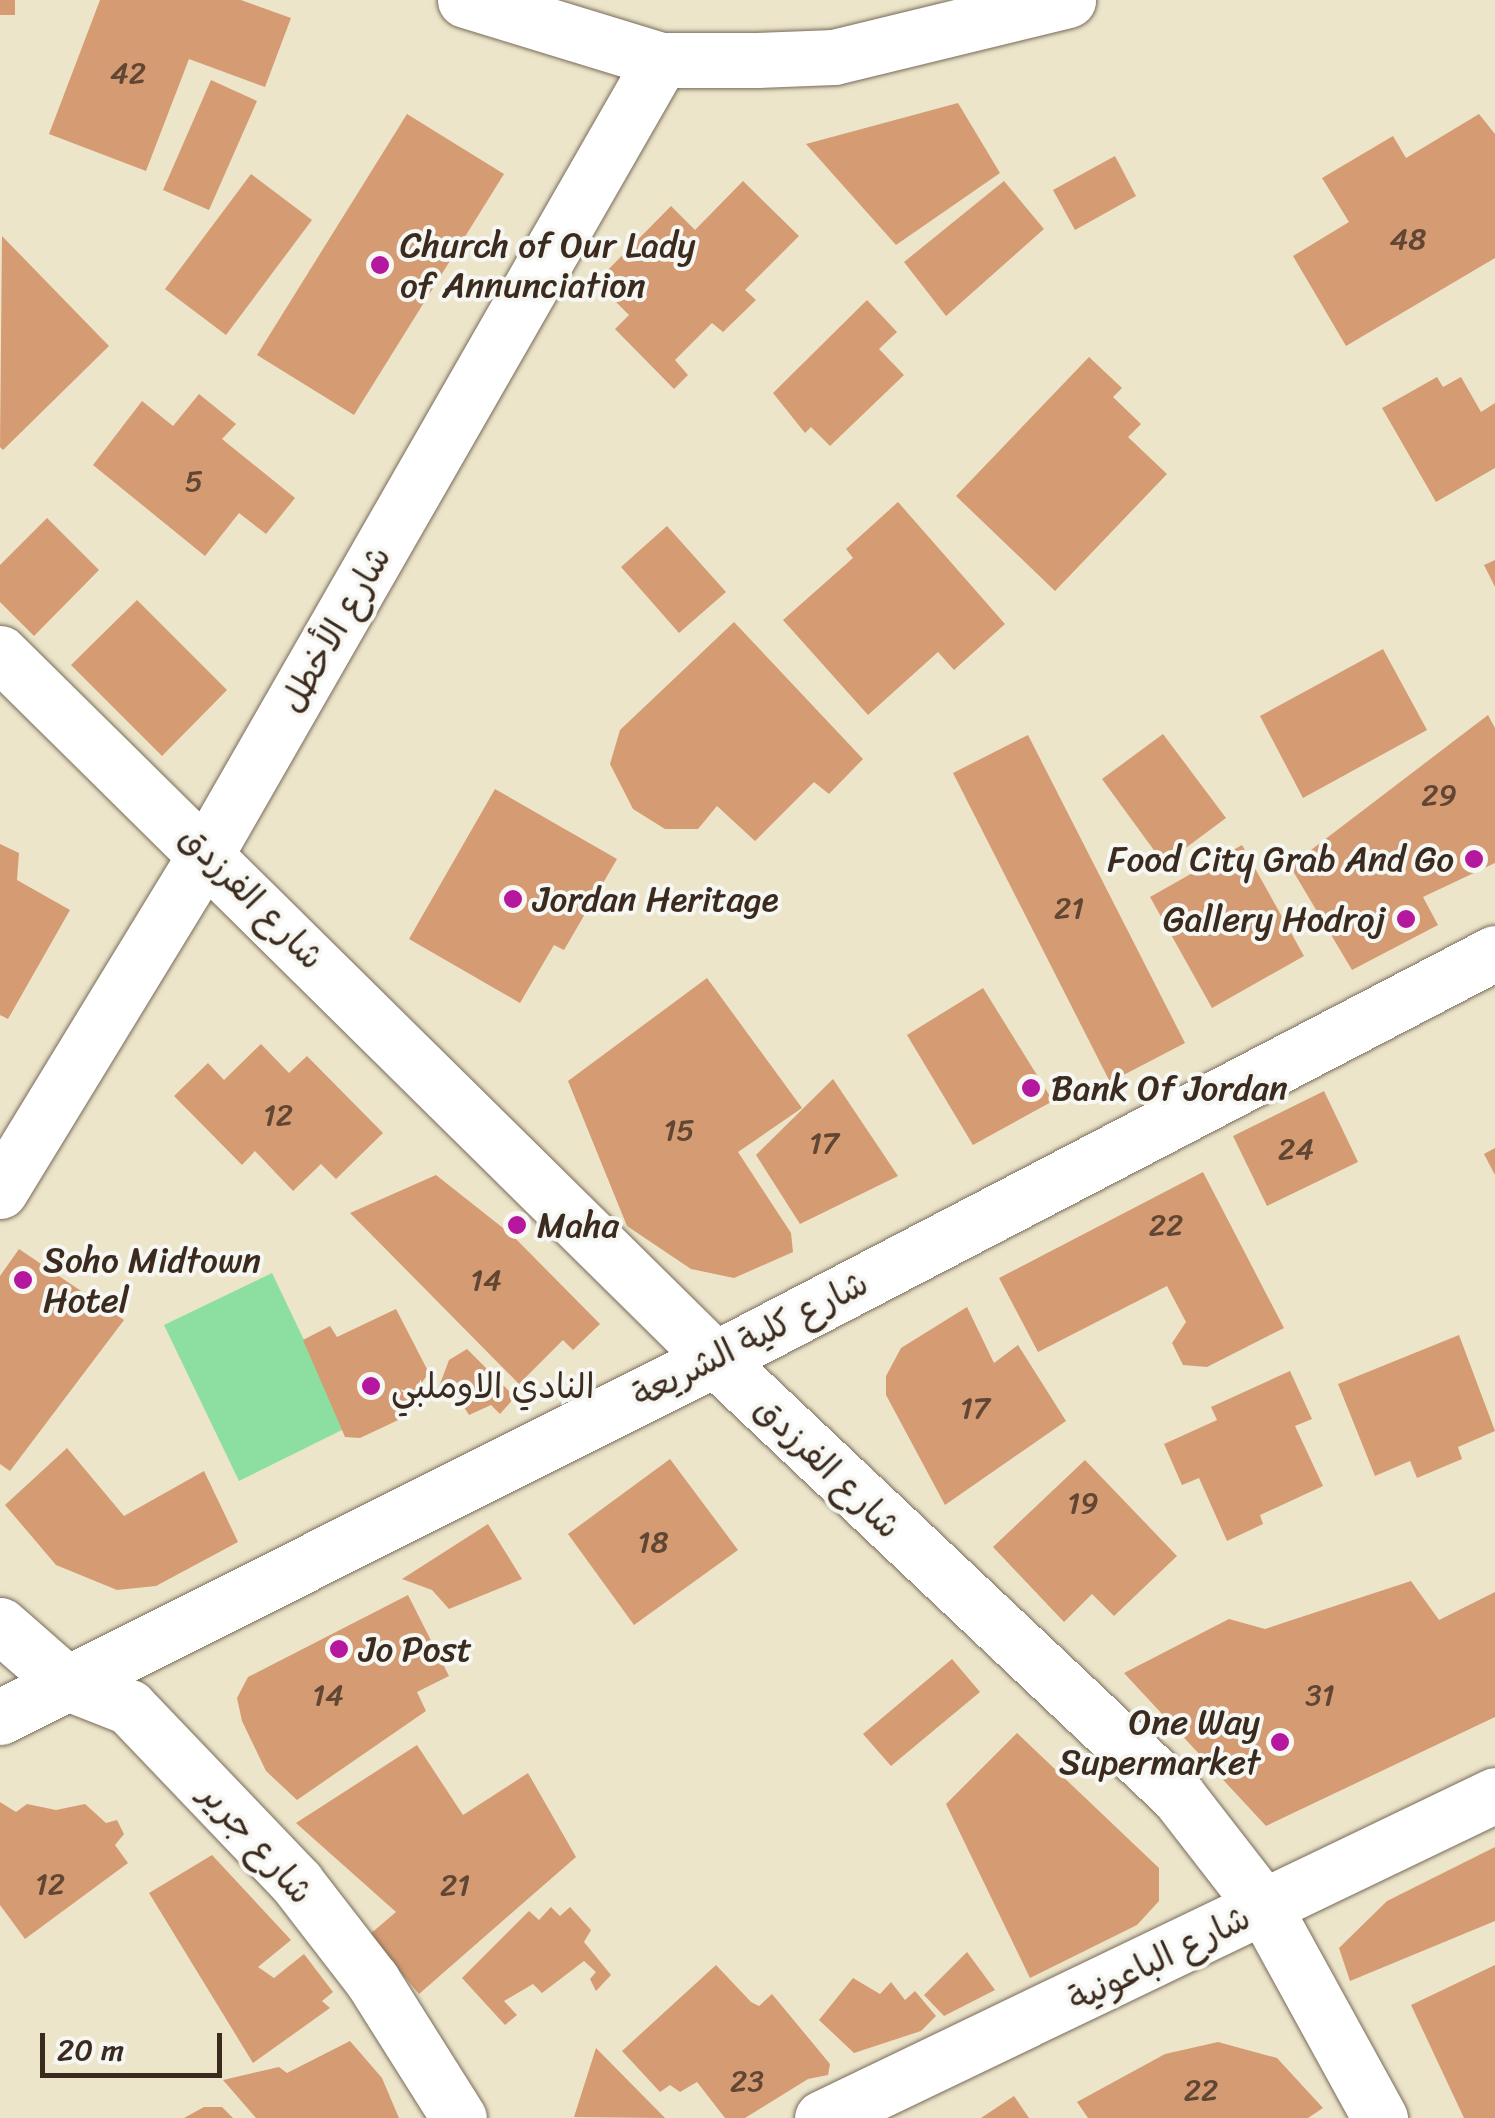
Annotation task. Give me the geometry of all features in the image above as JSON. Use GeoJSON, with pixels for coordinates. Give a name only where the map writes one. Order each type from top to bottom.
{"type":"FeatureCollection","features":[{"type":"Feature","properties":{"kind":"street"},"geometry":{"type":"LineString","coordinates":[[465,0],[661,60],[834,57],[1068,0]]}},
{"type":"Feature","properties":{"kind":"street","name":"شارع الأخطل"},"geometry":{"type":"LineString","coordinates":[[0,1191],[207,852],[661,60]]}},
{"type":"Feature","properties":{"kind":"street","name":"شارع الفرزدق"},"geometry":{"type":"LineString","coordinates":[[0,653],[207,852],[715,1358],[1178,1796],[1264,1907],[1380,2118]]}},
{"type":"Feature","properties":{"kind":"street","name":"شارع كلية الشريعة"},"geometry":{"type":"LineString","coordinates":[[0,1717],[715,1358],[1495,953]]}},
{"type":"Feature","properties":{"kind":"street","name":"شارع جرير"},"geometry":{"type":"LineString","coordinates":[[0,1626],[65,1682],[128,1707],[297,1883],[372,1980],[459,2118]]}},
{"type":"Feature","properties":{"kind":"street","name":"شارع الباعونية"},"geometry":{"type":"LineString","coordinates":[[822,2118],[1495,1794]]}},
{"type":"Feature","properties":{"kind":"green space"},"geometry":{"type":"Polygon","coordinates":[[[272,1273],[346,1428],[239,1481],[164,1325],[272,1273]]]}},
{"type":"Feature","properties":{"kind":"building"},"geometry":{"type":"Polygon","coordinates":[[[0,0],[15,0],[15,15],[0,15],[0,0]]]}},
{"type":"Feature","properties":{"kind":"building"},"geometry":{"type":"Polygon","coordinates":[[[100,0],[241,0],[291,18],[265,87],[189,59],[146,171],[49,134],[100,0]]]}},
{"type":"Feature","properties":{"kind":"building"},"geometry":{"type":"Polygon","coordinates":[[[211,80],[257,101],[209,210],[163,190],[211,80]]]}},
{"type":"Feature","properties":{"kind":"building"},"geometry":{"type":"Polygon","coordinates":[[[958,103],[1000,173],[896,245],[806,144],[958,103]]]}},
{"type":"Feature","properties":{"kind":"building","name":"Church of Our Lady of Annunciation"},"geometry":{"type":"Polygon","coordinates":[[[407,114],[504,174],[354,415],[257,355],[407,114]]]}},
{"type":"Feature","properties":{"kind":"building"},"geometry":{"type":"Polygon","coordinates":[[[1479,114],[1495,134],[1495,258],[1346,346],[1293,256],[1349,222],[1322,178],[1393,136],[1406,158],[1479,114]]]}},
{"type":"Feature","properties":{"kind":"building"},"geometry":{"type":"Polygon","coordinates":[[[1115,156],[1136,196],[1075,230],[1053,190],[1115,156]]]}},
{"type":"Feature","properties":{"kind":"building"},"geometry":{"type":"Polygon","coordinates":[[[251,174],[312,220],[226,335],[165,289],[251,174]]]}},
{"type":"Feature","properties":{"kind":"building"},"geometry":{"type":"Polygon","coordinates":[[[743,181],[799,236],[745,290],[756,300],[723,332],[712,323],[675,360],[688,375],[674,389],[615,329],[629,315],[596,282],[671,206],[695,230],[743,181]]]}},
{"type":"Feature","properties":{"kind":"building"},"geometry":{"type":"Polygon","coordinates":[[[1004,181],[1044,229],[946,316],[904,262],[1004,181]]]}},
{"type":"Feature","properties":{"kind":"building"},"geometry":{"type":"Polygon","coordinates":[[[2,236],[109,346],[3,450],[0,447],[2,236]]]}},
{"type":"Feature","properties":{"kind":"building"},"geometry":{"type":"Polygon","coordinates":[[[867,300],[897,332],[879,349],[904,375],[830,446],[811,427],[805,433],[773,393],[867,300]]]}},
{"type":"Feature","properties":{"kind":"building"},"geometry":{"type":"Polygon","coordinates":[[[1089,357],[1122,388],[1113,397],[1141,424],[1128,437],[1167,474],[1055,591],[956,496],[1089,357]]]}},
{"type":"Feature","properties":{"kind":"building"},"geometry":{"type":"Polygon","coordinates":[[[1437,377],[1443,387],[1461,377],[1481,412],[1495,403],[1495,468],[1436,502],[1382,408],[1437,377]]]}},
{"type":"Feature","properties":{"kind":"building"},"geometry":{"type":"Polygon","coordinates":[[[199,394],[236,424],[222,439],[295,498],[266,534],[239,513],[205,556],[93,465],[142,401],[173,426],[199,394]]]}},
{"type":"Feature","properties":{"kind":"building"},"geometry":{"type":"Polygon","coordinates":[[[898,502],[1005,624],[954,670],[938,652],[868,715],[783,620],[853,558],[846,549],[898,502]]]}},
{"type":"Feature","properties":{"kind":"building"},"geometry":{"type":"Polygon","coordinates":[[[47,518],[99,570],[34,636],[0,602],[0,565],[47,518]]]}},
{"type":"Feature","properties":{"kind":"building"},"geometry":{"type":"Polygon","coordinates":[[[667,526],[726,592],[679,633],[621,567],[667,526]]]}},
{"type":"Feature","properties":{"kind":"building"},"geometry":{"type":"Polygon","coordinates":[[[1495,560],[1495,587],[1484,565],[1495,560]]]}},
{"type":"Feature","properties":{"kind":"building"},"geometry":{"type":"Polygon","coordinates":[[[137,600],[227,690],[162,756],[71,665],[137,600]]]}},
{"type":"Feature","properties":{"kind":"building"},"geometry":{"type":"Polygon","coordinates":[[[734,622],[863,759],[829,794],[814,782],[755,841],[717,806],[698,829],[665,829],[633,809],[610,764],[620,730],[734,622]]]}},
{"type":"Feature","properties":{"kind":"building"},"geometry":{"type":"Polygon","coordinates":[[[1383,649],[1427,730],[1303,798],[1260,716],[1383,649]]]}},
{"type":"Feature","properties":{"kind":"building"},"geometry":{"type":"Polygon","coordinates":[[[1488,715],[1495,728],[1495,863],[1423,897],[1438,925],[1352,970],[1290,866],[1488,715]]]}},
{"type":"Feature","properties":{"kind":"building"},"geometry":{"type":"Polygon","coordinates":[[[1163,734],[1226,818],[1164,864],[1102,779],[1163,734]]]}},
{"type":"Feature","properties":{"kind":"building"},"geometry":{"type":"Polygon","coordinates":[[[1028,735],[1185,1043],[1110,1082],[953,773],[1028,735]]]}},
{"type":"Feature","properties":{"kind":"building","name":"Jordan Heritage"},"geometry":{"type":"Polygon","coordinates":[[[495,789],[617,859],[564,950],[554,945],[520,1003],[409,939],[495,789]]]}},
{"type":"Feature","properties":{"kind":"building"},"geometry":{"type":"Polygon","coordinates":[[[0,844],[19,853],[17,880],[70,910],[8,1019],[0,1015],[0,844]]]}},
{"type":"Feature","properties":{"kind":"building"},"geometry":{"type":"Polygon","coordinates":[[[1242,845],[1304,956],[1212,1008],[1150,897],[1242,845]]]}},
{"type":"Feature","properties":{"kind":"building"},"geometry":{"type":"Polygon","coordinates":[[[707,978],[802,1108],[738,1152],[791,1233],[793,1252],[734,1278],[691,1269],[627,1226],[568,1081],[707,978]]]}},
{"type":"Feature","properties":{"kind":"building"},"geometry":{"type":"Polygon","coordinates":[[[983,988],[1053,1101],[973,1145],[907,1035],[983,988]]]}},
{"type":"Feature","properties":{"kind":"building"},"geometry":{"type":"Polygon","coordinates":[[[261,1044],[289,1073],[307,1056],[383,1133],[336,1179],[321,1164],[293,1191],[255,1151],[242,1165],[174,1096],[208,1063],[224,1080],[261,1044]]]}},
{"type":"Feature","properties":{"kind":"building"},"geometry":{"type":"Polygon","coordinates":[[[833,1079],[898,1176],[800,1224],[756,1155],[833,1079]]]}},
{"type":"Feature","properties":{"kind":"building"},"geometry":{"type":"Polygon","coordinates":[[[1324,1091],[1358,1162],[1267,1206],[1233,1136],[1324,1091]]]}},
{"type":"Feature","properties":{"kind":"building"},"geometry":{"type":"Polygon","coordinates":[[[1495,1148],[1495,1175],[1484,1154],[1495,1148]]]}},
{"type":"Feature","properties":{"kind":"building"},"geometry":{"type":"Polygon","coordinates":[[[1203,1172],[1284,1328],[1207,1367],[1183,1365],[1172,1343],[1186,1322],[1167,1286],[1038,1352],[999,1278],[1203,1172]]]}},
{"type":"Feature","properties":{"kind":"building"},"geometry":{"type":"Polygon","coordinates":[[[436,1175],[512,1235],[600,1324],[573,1350],[563,1340],[519,1384],[350,1213],[436,1175]]]}},
{"type":"Feature","properties":{"kind":"building"},"geometry":{"type":"Polygon","coordinates":[[[19,1249],[124,1320],[10,1471],[0,1464],[0,1276],[19,1249]]]}},
{"type":"Feature","properties":{"kind":"building"},"geometry":{"type":"Polygon","coordinates":[[[967,1307],[994,1363],[1018,1345],[1066,1421],[945,1505],[886,1395],[886,1376],[901,1348],[967,1307]]]}},
{"type":"Feature","properties":{"kind":"building","name":"النادي الاوملبي"},"geometry":{"type":"Polygon","coordinates":[[[396,1309],[429,1373],[409,1399],[409,1415],[360,1438],[345,1437],[303,1340],[330,1326],[337,1337],[396,1309]]]}},
{"type":"Feature","properties":{"kind":"building"},"geometry":{"type":"Polygon","coordinates":[[[1459,1335],[1495,1431],[1458,1447],[1462,1459],[1417,1478],[1410,1461],[1375,1476],[1338,1384],[1459,1335]]]}},
{"type":"Feature","properties":{"kind":"building"},"geometry":{"type":"Polygon","coordinates":[[[467,1349],[515,1397],[500,1414],[491,1405],[469,1415],[454,1391],[437,1392],[449,1360],[467,1349]]]}},
{"type":"Feature","properties":{"kind":"building"},"geometry":{"type":"Polygon","coordinates":[[[1290,1371],[1312,1419],[1295,1426],[1323,1486],[1260,1515],[1263,1524],[1227,1541],[1199,1478],[1182,1485],[1164,1444],[1217,1420],[1211,1407],[1290,1371]]]}},
{"type":"Feature","properties":{"kind":"building"},"geometry":{"type":"Polygon","coordinates":[[[67,1448],[124,1516],[204,1471],[238,1542],[156,1586],[117,1590],[56,1565],[5,1505],[67,1448]]]}},
{"type":"Feature","properties":{"kind":"building"},"geometry":{"type":"Polygon","coordinates":[[[670,1459],[738,1550],[634,1625],[568,1534],[670,1459]]]}},
{"type":"Feature","properties":{"kind":"building"},"geometry":{"type":"Polygon","coordinates":[[[1085,1460],[1177,1556],[1114,1616],[1092,1594],[1064,1622],[993,1547],[1085,1460]]]}},
{"type":"Feature","properties":{"kind":"building"},"geometry":{"type":"Polygon","coordinates":[[[488,1524],[522,1579],[449,1609],[432,1590],[402,1579],[488,1524]]]}},
{"type":"Feature","properties":{"kind":"building"},"geometry":{"type":"Polygon","coordinates":[[[1411,1581],[1439,1620],[1495,1592],[1495,1717],[1266,1826],[1124,1673],[1229,1619],[1265,1629],[1411,1581]]]}},
{"type":"Feature","properties":{"kind":"building"},"geometry":{"type":"Polygon","coordinates":[[[408,1595],[449,1676],[417,1692],[426,1711],[297,1800],[266,1771],[242,1721],[237,1698],[248,1677],[408,1595]]]}},
{"type":"Feature","properties":{"kind":"building"},"geometry":{"type":"Polygon","coordinates":[[[952,1659],[980,1692],[891,1766],[863,1734],[952,1659]]]}},
{"type":"Feature","properties":{"kind":"building"},"geometry":{"type":"Polygon","coordinates":[[[1017,1733],[1159,1868],[1159,1901],[1137,1925],[1030,1978],[946,1804],[1017,1733]]]}},
{"type":"Feature","properties":{"kind":"building"},"geometry":{"type":"Polygon","coordinates":[[[417,1745],[463,1815],[528,1773],[576,1857],[419,1994],[369,1935],[396,1912],[296,1823],[417,1745]]]}},
{"type":"Feature","properties":{"kind":"building"},"geometry":{"type":"Polygon","coordinates":[[[0,1802],[16,1812],[27,1804],[56,1810],[85,1804],[106,1823],[117,1820],[124,1834],[115,1845],[128,1863],[25,1939],[0,1905],[0,1802]]]}},
{"type":"Feature","properties":{"kind":"building"},"geometry":{"type":"Polygon","coordinates":[[[1495,1847],[1495,1921],[1350,1981],[1339,1948],[1387,1901],[1495,1847]]]}},
{"type":"Feature","properties":{"kind":"building"},"geometry":{"type":"Polygon","coordinates":[[[212,1855],[291,1940],[258,1967],[274,1978],[304,1954],[333,1992],[322,2001],[330,2008],[253,2063],[149,1893],[212,1855]]]}},
{"type":"Feature","properties":{"kind":"building"},"geometry":{"type":"Polygon","coordinates":[[[551,1907],[560,1916],[570,1907],[591,1930],[584,1942],[611,1975],[596,1991],[590,1979],[596,1972],[584,1961],[542,1993],[533,1984],[504,2001],[517,2015],[505,2025],[462,1978],[529,1911],[539,1920],[551,1907]]]}},
{"type":"Feature","properties":{"kind":"building"},"geometry":{"type":"Polygon","coordinates":[[[967,1952],[995,1990],[944,2016],[924,1995],[967,1952]]]}},
{"type":"Feature","properties":{"kind":"building"},"geometry":{"type":"Polygon","coordinates":[[[716,1965],[751,2002],[759,2006],[772,1994],[830,2064],[828,2075],[808,2079],[745,2118],[725,2118],[697,2082],[680,2092],[670,2085],[660,2092],[622,2051],[716,1965]]]}},
{"type":"Feature","properties":{"kind":"building"},"geometry":{"type":"Polygon","coordinates":[[[1495,1965],[1495,2118],[1464,2118],[1411,2005],[1495,1965]]]}},
{"type":"Feature","properties":{"kind":"building"},"geometry":{"type":"Polygon","coordinates":[[[853,1978],[880,1994],[891,1982],[905,2000],[915,1991],[936,2016],[921,2031],[854,2053],[819,2020],[853,1978]]]}},
{"type":"Feature","properties":{"kind":"building"},"geometry":{"type":"Polygon","coordinates":[[[350,2041],[382,2078],[399,2118],[256,2118],[223,2080],[279,2067],[287,2073],[350,2041]]]}},
{"type":"Feature","properties":{"kind":"building"},"geometry":{"type":"Polygon","coordinates":[[[1218,2042],[1277,2058],[1323,2108],[1308,2118],[1088,2118],[1077,2102],[1165,2054],[1218,2042]]]}},
{"type":"Feature","properties":{"kind":"building"},"geometry":{"type":"Polygon","coordinates":[[[596,2048],[665,2118],[574,2117],[596,2048]]]}},
{"type":"Feature","properties":{"kind":"building"},"geometry":{"type":"Polygon","coordinates":[[[1014,2096],[1029,2118],[981,2118],[1014,2096]]]}},
{"type":"Feature","properties":{"kind":"building"},"geometry":{"type":"Polygon","coordinates":[[[204,2107],[222,2107],[233,2118],[184,2118],[204,2107]]]}},
{"type":"Feature","properties":{"kind":"place","name":"Church of Our Lady of Annunciation"},"geometry":{"type":"Point","coordinates":[380,265]}},
{"type":"Feature","properties":{"kind":"place","name":"Food City Grab And Go"},"geometry":{"type":"Point","coordinates":[1474,859]}},
{"type":"Feature","properties":{"kind":"place","name":"Jordan Heritage"},"geometry":{"type":"Point","coordinates":[513,899]}},
{"type":"Feature","properties":{"kind":"place","name":"Gallery Hodroj"},"geometry":{"type":"Point","coordinates":[1406,919]}},
{"type":"Feature","properties":{"kind":"place","name":"Bank Of Jordan"},"geometry":{"type":"Point","coordinates":[1031,1088]}},
{"type":"Feature","properties":{"kind":"place","name":"Maha"},"geometry":{"type":"Point","coordinates":[517,1225]}},
{"type":"Feature","properties":{"kind":"place","name":"Soho Midtown Hotel"},"geometry":{"type":"Point","coordinates":[23,1280]}},
{"type":"Feature","properties":{"kind":"place","name":"النادي الاوملبي"},"geometry":{"type":"Point","coordinates":[371,1386]}},
{"type":"Feature","properties":{"kind":"place","name":"Jo Post"},"geometry":{"type":"Point","coordinates":[339,1649]}},
{"type":"Feature","properties":{"kind":"place","name":"One Way Supermarket"},"geometry":{"type":"Point","coordinates":[1280,1742]}}]}
